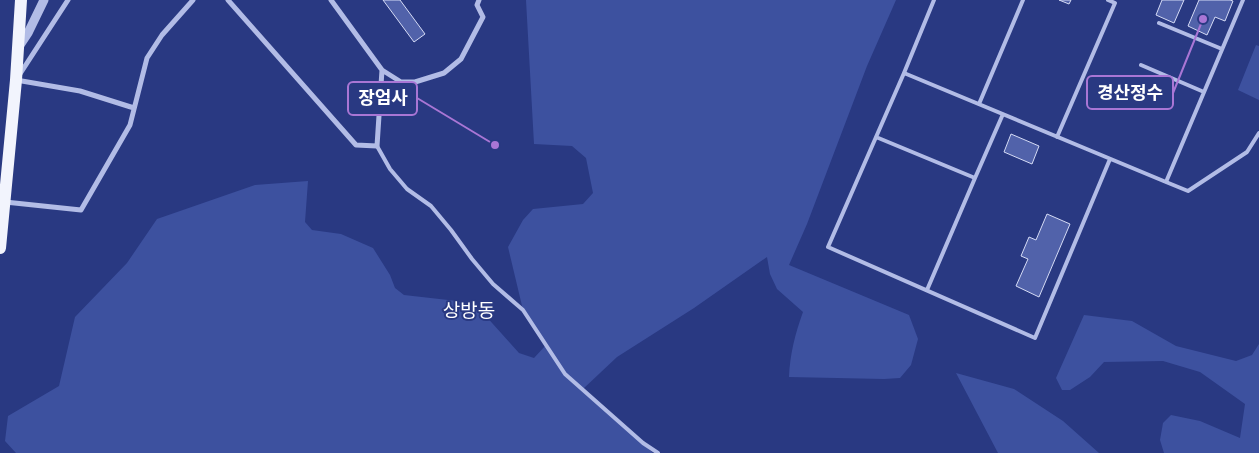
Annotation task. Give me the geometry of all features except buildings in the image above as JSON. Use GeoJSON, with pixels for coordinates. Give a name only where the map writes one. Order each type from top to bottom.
{"type":"FeatureCollection","features":[{"type":"Feature","properties":{"kind":"main road"},"geometry":{"type":"LineString","coordinates":[[0,248],[16,80],[21,0]]}},
{"type":"Feature","properties":{"kind":"street"},"geometry":{"type":"LineString","coordinates":[[18,48],[28,33],[44,0]]}},
{"type":"Feature","properties":{"kind":"street"},"geometry":{"type":"LineString","coordinates":[[68,0],[16,80],[80,91],[134,108]]}},
{"type":"Feature","properties":{"kind":"street"},"geometry":{"type":"LineString","coordinates":[[5,202],[81,210],[130,125],[147,58],[162,35],[193,0]]}},
{"type":"Feature","properties":{"kind":"street"},"geometry":{"type":"LineString","coordinates":[[228,0],[356,145],[377,146],[382,70]]}},
{"type":"Feature","properties":{"kind":"street"},"geometry":{"type":"LineString","coordinates":[[331,0],[382,70],[400,82],[415,82],[444,73],[461,59],[483,17],[477,5],[479,0]]}},
{"type":"Feature","properties":{"kind":"lane"},"geometry":{"type":"LineString","coordinates":[[934,0],[828,247],[1035,338],[1110,159]]}},
{"type":"Feature","properties":{"kind":"lane"},"geometry":{"type":"LineString","coordinates":[[978,104],[1023,0]]}},
{"type":"Feature","properties":{"kind":"lane"},"geometry":{"type":"LineString","coordinates":[[1057,137],[1115,1],[1108,0]]}},
{"type":"Feature","properties":{"kind":"lane"},"geometry":{"type":"LineString","coordinates":[[1166,182],[1243,0]]}},
{"type":"Feature","properties":{"kind":"lane"},"geometry":{"type":"LineString","coordinates":[[1159,23],[1222,49]]}},
{"type":"Feature","properties":{"kind":"lane"},"geometry":{"type":"LineString","coordinates":[[1141,65],[1204,92]]}},
{"type":"Feature","properties":{"kind":"lane"},"geometry":{"type":"LineString","coordinates":[[904,73],[1188,191],[1247,152],[1259,133]]}},
{"type":"Feature","properties":{"kind":"lane"},"geometry":{"type":"LineString","coordinates":[[927,290],[1002,114]]}},
{"type":"Feature","properties":{"kind":"lane"},"geometry":{"type":"LineString","coordinates":[[876,137],[975,178]]}},
{"type":"Feature","properties":{"kind":"lane"},"geometry":{"type":"LineString","coordinates":[[377,146],[390,169],[406,189],[431,206],[493,284],[523,310],[565,374],[643,443],[658,453]]}},
{"type":"Feature","properties":{"kind":"shaded area"},"geometry":{"type":"Polygon","coordinates":[[[526,0],[896,0],[867,66],[807,224],[789,265],[909,315],[918,339],[911,365],[900,378],[789,377],[793,344],[803,312],[777,289],[770,274],[767,257],[694,308],[617,357],[583,389],[653,453],[16,453],[5,441],[8,416],[59,386],[75,317],[127,263],[157,219],[255,185],[308,181],[305,222],[312,230],[341,234],[373,248],[390,275],[395,288],[404,295],[457,301],[484,314],[519,353],[534,358],[546,345],[523,310],[508,247],[523,220],[533,209],[583,204],[593,193],[586,158],[572,146],[534,144],[526,0]]]}},
{"type":"Feature","properties":{"kind":"shaded area"},"geometry":{"type":"Polygon","coordinates":[[[1256,45],[1259,46],[1259,100],[1238,90],[1256,45]]]}},
{"type":"Feature","properties":{"kind":"shaded area"},"geometry":{"type":"Polygon","coordinates":[[[1084,315],[1132,321],[1176,346],[1236,361],[1252,355],[1259,344],[1259,453],[1164,453],[1160,440],[1163,423],[1171,415],[1200,421],[1240,438],[1245,404],[1200,372],[1163,361],[1104,362],[1090,377],[1070,390],[1062,390],[1056,378],[1084,315]]]}},
{"type":"Feature","properties":{"kind":"shaded area"},"geometry":{"type":"Polygon","coordinates":[[[956,373],[1014,389],[1063,421],[1099,453],[998,453],[956,373]]]}},
{"type":"Feature","properties":{"kind":"place","name":"경산정수"},"geometry":{"type":"Point","coordinates":[1203,19]}},
{"type":"Feature","properties":{"kind":"place","name":"장엄사"},"geometry":{"type":"Point","coordinates":[495,145]}},
{"type":"Feature","properties":{"kind":"district","name":"상방동"},"geometry":{"type":"Point","coordinates":[469,312]}}]}
